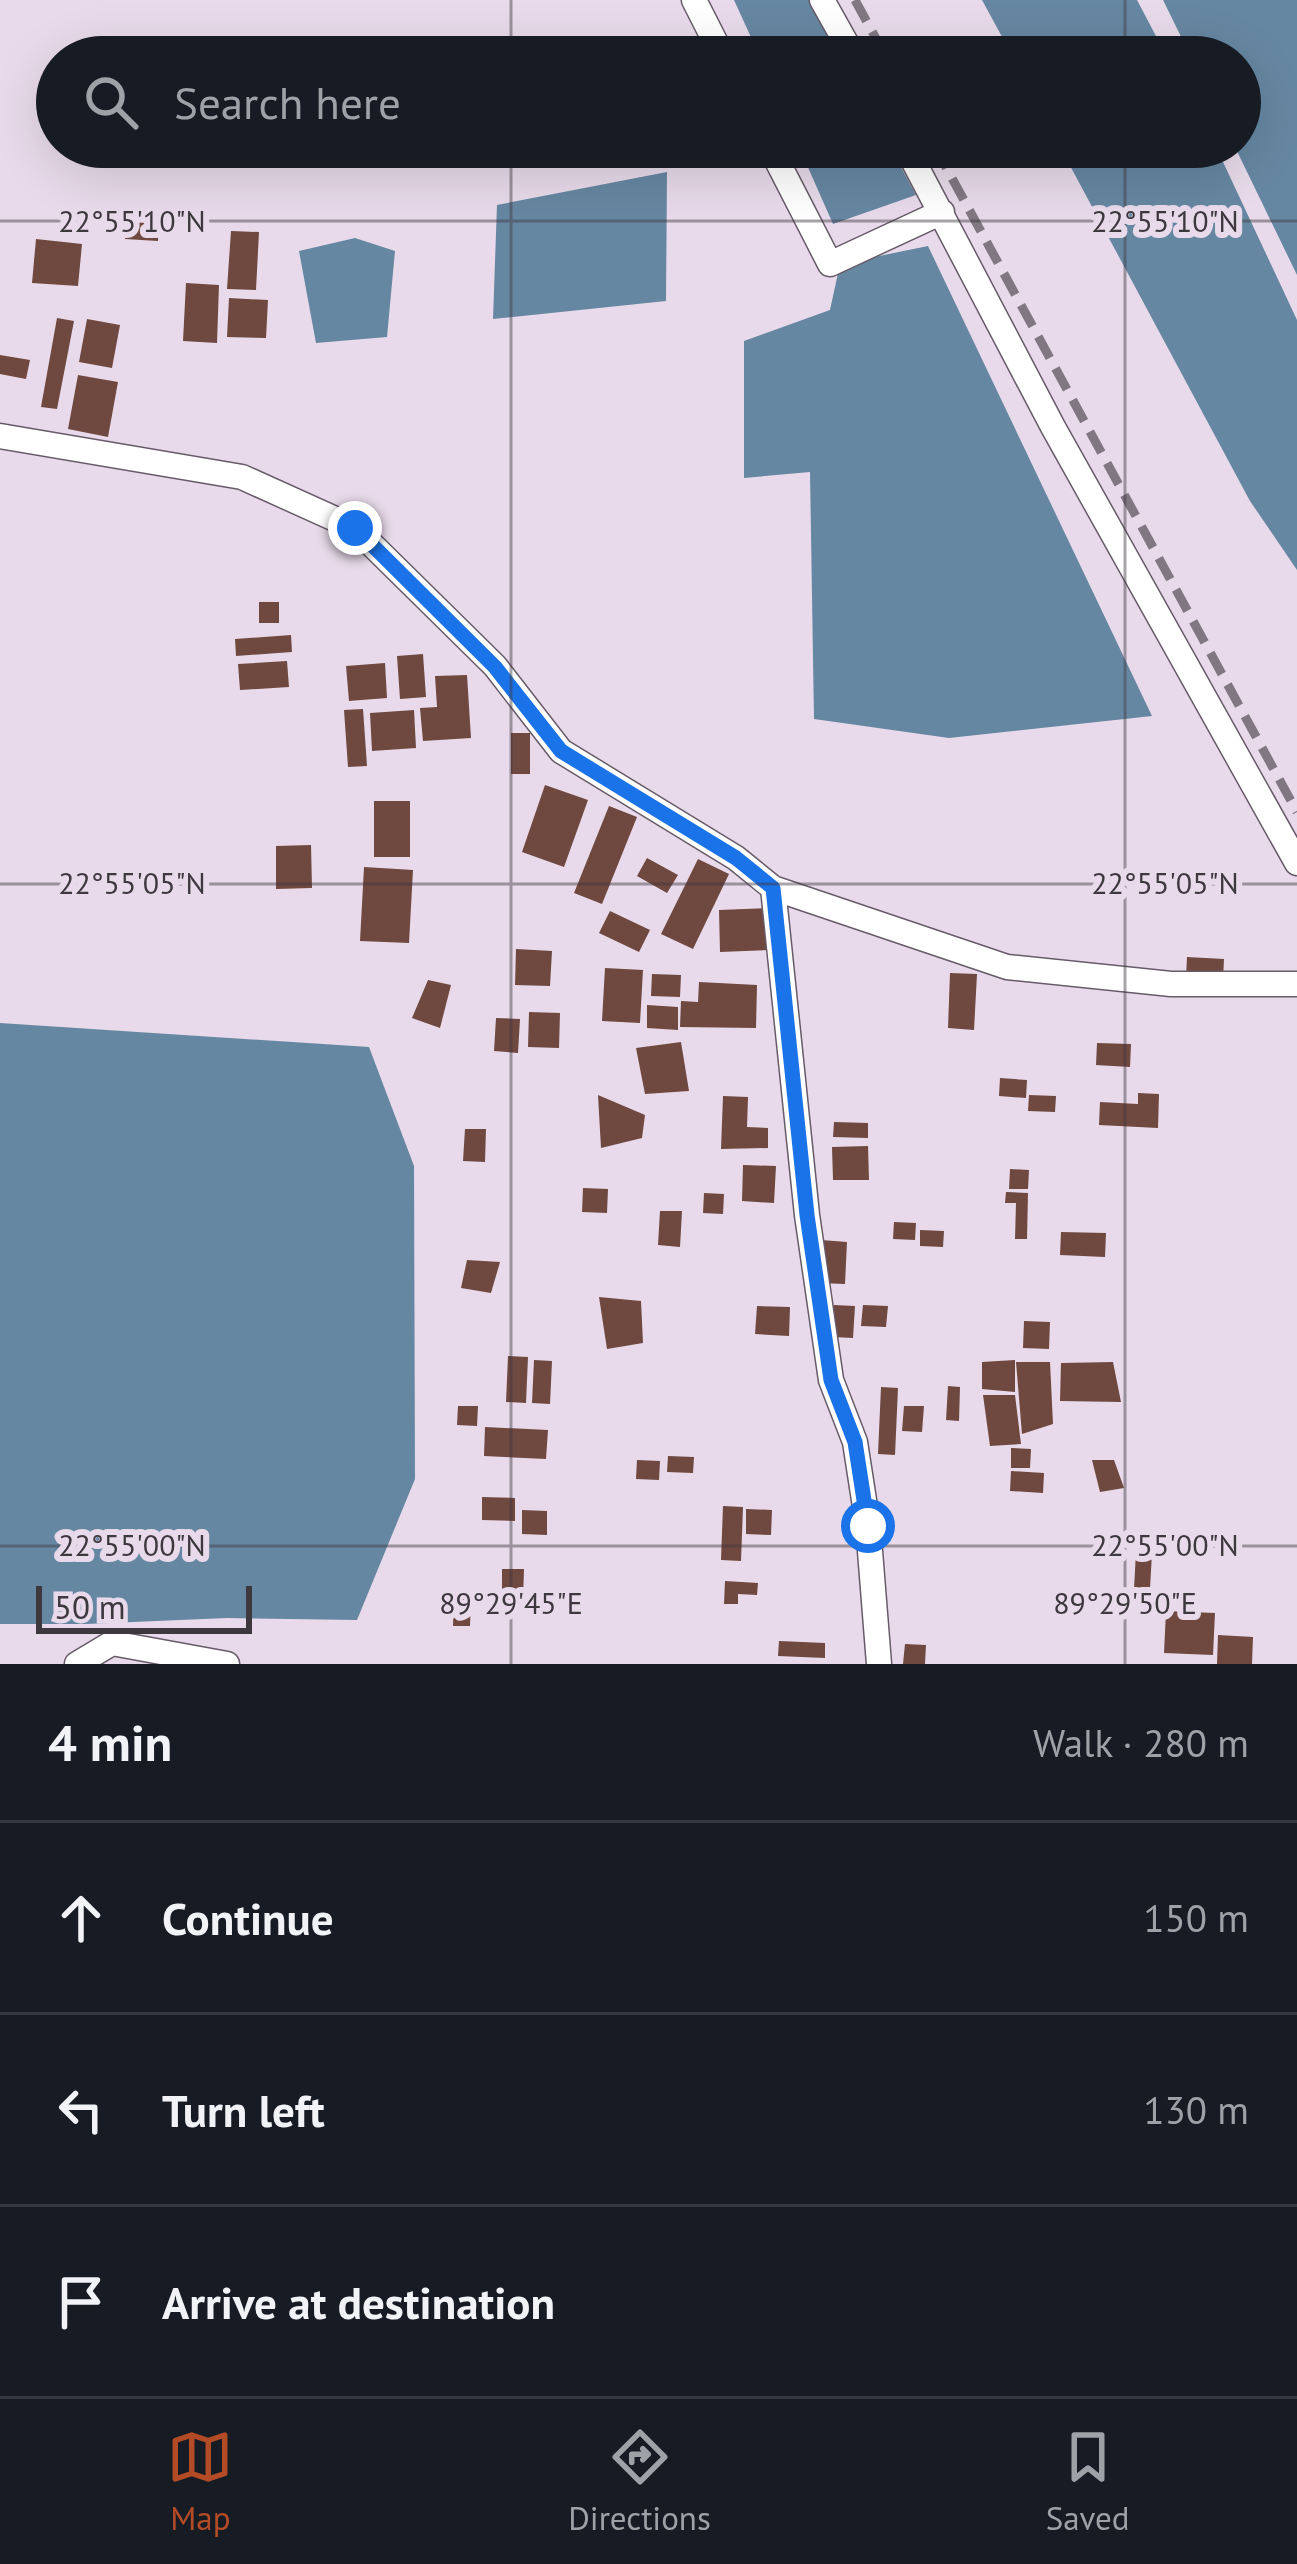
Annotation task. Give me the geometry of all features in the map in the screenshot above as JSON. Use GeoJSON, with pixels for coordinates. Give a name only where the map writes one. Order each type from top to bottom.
{"type":"FeatureCollection","features":[{"type":"Feature","properties":{"kind":"street"},"geometry":{"type":"LineString","coordinates":[[694,0],[712,36]]}},
{"type":"Feature","properties":{"kind":"street"},"geometry":{"type":"LineString","coordinates":[[822,0],[842,36]]}},
{"type":"Feature","properties":{"kind":"street"},"geometry":{"type":"LineString","coordinates":[[781,168],[830,264],[942,212]]}},
{"type":"Feature","properties":{"kind":"street"},"geometry":{"type":"LineString","coordinates":[[918,168],[1053,427],[1297,863]]}},
{"type":"Feature","properties":{"kind":"street"},"geometry":{"type":"LineString","coordinates":[[0,436],[242,477],[355,528],[495,667],[561,751],[736,858],[773,888],[1007,967],[1171,984],[1297,984]]}},
{"type":"Feature","properties":{"kind":"street"},"geometry":{"type":"LineString","coordinates":[[773,888],[807,1215],[831,1380],[855,1442],[868,1526],[879,1664]]}},
{"type":"Feature","properties":{"kind":"street"},"geometry":{"type":"LineString","coordinates":[[77,1664],[112,1643],[227,1664]]}},
{"type":"Feature","properties":{"kind":"water"},"geometry":{"type":"Polygon","coordinates":[[[734,0],[812,0],[831,36],[750,36],[734,0]]]}},
{"type":"Feature","properties":{"kind":"water"},"geometry":{"type":"Polygon","coordinates":[[[982,0],[1137,0],[1156,36],[1002,36],[982,0]]]}},
{"type":"Feature","properties":{"kind":"water"},"geometry":{"type":"Polygon","coordinates":[[[1163,0],[1297,0],[1297,275],[1245,168],[1261,168],[1261,36],[1181,36],[1163,0]]]}},
{"type":"Feature","properties":{"kind":"water"},"geometry":{"type":"Polygon","coordinates":[[[808,168],[901,168],[916,195],[833,224],[808,168]]]}},
{"type":"Feature","properties":{"kind":"water"},"geometry":{"type":"Polygon","coordinates":[[[1071,168],[1226,168],[1297,320],[1297,570],[1250,501],[1071,168]]]}},
{"type":"Feature","properties":{"kind":"water"},"geometry":{"type":"Polygon","coordinates":[[[667,172],[666,301],[493,319],[497,205],[667,172]]]}},
{"type":"Feature","properties":{"kind":"water"},"geometry":{"type":"Polygon","coordinates":[[[355,238],[395,251],[387,337],[316,343],[299,251],[355,238]]]}},
{"type":"Feature","properties":{"kind":"water"},"geometry":{"type":"Polygon","coordinates":[[[928,246],[1152,716],[949,738],[814,719],[810,472],[744,478],[744,341],[830,310],[840,264],[928,246]]]}},
{"type":"Feature","properties":{"kind":"water"},"geometry":{"type":"Polygon","coordinates":[[[0,1023],[369,1047],[414,1166],[415,1479],[357,1620],[0,1624],[0,1023]]]}},
{"type":"Feature","properties":{"kind":"building"},"geometry":{"type":"Polygon","coordinates":[[[126,215],[159,216],[158,241],[125,239],[126,215]]]}},
{"type":"Feature","properties":{"kind":"building"},"geometry":{"type":"Polygon","coordinates":[[[231,231],[259,232],[256,290],[227,289],[231,231]]]}},
{"type":"Feature","properties":{"kind":"building"},"geometry":{"type":"Polygon","coordinates":[[[36,239],[82,244],[78,286],[32,283],[36,239]]]}},
{"type":"Feature","properties":{"kind":"building"},"geometry":{"type":"Polygon","coordinates":[[[186,283],[219,285],[217,343],[183,341],[186,283]]]}},
{"type":"Feature","properties":{"kind":"building"},"geometry":{"type":"Polygon","coordinates":[[[229,298],[268,300],[266,338],[227,337],[229,298]]]}},
{"type":"Feature","properties":{"kind":"building"},"geometry":{"type":"Polygon","coordinates":[[[57,318],[74,321],[57,409],[41,407],[57,318]]]}},
{"type":"Feature","properties":{"kind":"building"},"geometry":{"type":"Polygon","coordinates":[[[87,319],[120,325],[112,368],[79,362],[87,319]]]}},
{"type":"Feature","properties":{"kind":"building"},"geometry":{"type":"Polygon","coordinates":[[[0,355],[30,360],[26,379],[0,374],[0,355]]]}},
{"type":"Feature","properties":{"kind":"building"},"geometry":{"type":"Polygon","coordinates":[[[78,375],[118,382],[108,437],[68,429],[78,375]]]}},
{"type":"Feature","properties":{"kind":"building"},"geometry":{"type":"Polygon","coordinates":[[[259,602],[279,602],[279,623],[259,623],[259,602]]]}},
{"type":"Feature","properties":{"kind":"building"},"geometry":{"type":"Polygon","coordinates":[[[291,635],[292,652],[236,656],[235,639],[291,635]]]}},
{"type":"Feature","properties":{"kind":"building"},"geometry":{"type":"Polygon","coordinates":[[[423,654],[426,697],[400,699],[397,656],[423,654]]]}},
{"type":"Feature","properties":{"kind":"building"},"geometry":{"type":"Polygon","coordinates":[[[287,661],[289,687],[240,690],[238,664],[287,661]]]}},
{"type":"Feature","properties":{"kind":"building"},"geometry":{"type":"Polygon","coordinates":[[[385,663],[387,698],[349,701],[346,666],[385,663]]]}},
{"type":"Feature","properties":{"kind":"building"},"geometry":{"type":"Polygon","coordinates":[[[467,675],[471,738],[423,741],[420,708],[437,707],[435,676],[467,675]]]}},
{"type":"Feature","properties":{"kind":"building"},"geometry":{"type":"Polygon","coordinates":[[[363,709],[367,766],[348,767],[344,710],[363,709]]]}},
{"type":"Feature","properties":{"kind":"building"},"geometry":{"type":"Polygon","coordinates":[[[414,710],[416,748],[372,751],[370,713],[414,710]]]}},
{"type":"Feature","properties":{"kind":"building"},"geometry":{"type":"Polygon","coordinates":[[[511,733],[530,733],[530,774],[511,774],[511,733]]]}},
{"type":"Feature","properties":{"kind":"building"},"geometry":{"type":"Polygon","coordinates":[[[545,785],[588,800],[564,867],[522,852],[545,785]]]}},
{"type":"Feature","properties":{"kind":"building"},"geometry":{"type":"Polygon","coordinates":[[[374,801],[410,801],[410,857],[374,857],[374,801]]]}},
{"type":"Feature","properties":{"kind":"building"},"geometry":{"type":"Polygon","coordinates":[[[609,806],[637,817],[602,904],[574,893],[609,806]]]}},
{"type":"Feature","properties":{"kind":"building"},"geometry":{"type":"Polygon","coordinates":[[[311,845],[312,888],[276,889],[276,846],[311,845]]]}},
{"type":"Feature","properties":{"kind":"building"},"geometry":{"type":"Polygon","coordinates":[[[647,858],[678,875],[667,893],[637,876],[647,858]]]}},
{"type":"Feature","properties":{"kind":"building"},"geometry":{"type":"Polygon","coordinates":[[[698,859],[729,874],[693,949],[661,934],[698,859]]]}},
{"type":"Feature","properties":{"kind":"building"},"geometry":{"type":"Polygon","coordinates":[[[364,867],[413,870],[409,943],[360,941],[364,867]]]}},
{"type":"Feature","properties":{"kind":"building"},"geometry":{"type":"Polygon","coordinates":[[[767,908],[769,950],[720,952],[719,910],[767,908]]]}},
{"type":"Feature","properties":{"kind":"building"},"geometry":{"type":"Polygon","coordinates":[[[610,911],[650,930],[639,952],[599,933],[610,911]]]}},
{"type":"Feature","properties":{"kind":"building"},"geometry":{"type":"Polygon","coordinates":[[[516,949],[552,951],[550,986],[515,985],[516,949]]]}},
{"type":"Feature","properties":{"kind":"building"},"geometry":{"type":"Polygon","coordinates":[[[1187,957],[1224,959],[1223,979],[1186,977],[1187,957]]]}},
{"type":"Feature","properties":{"kind":"building"},"geometry":{"type":"Polygon","coordinates":[[[605,968],[643,970],[640,1023],[602,1021],[605,968]]]}},
{"type":"Feature","properties":{"kind":"building"},"geometry":{"type":"Polygon","coordinates":[[[950,973],[977,974],[974,1030],[948,1028],[950,973]]]}},
{"type":"Feature","properties":{"kind":"building"},"geometry":{"type":"Polygon","coordinates":[[[652,974],[681,975],[680,997],[651,996],[652,974]]]}},
{"type":"Feature","properties":{"kind":"building"},"geometry":{"type":"Polygon","coordinates":[[[428,980],[451,985],[440,1028],[412,1018],[428,980]]]}},
{"type":"Feature","properties":{"kind":"building"},"geometry":{"type":"Polygon","coordinates":[[[699,982],[757,985],[756,1028],[680,1027],[681,1001],[698,1002],[699,982]]]}},
{"type":"Feature","properties":{"kind":"building"},"geometry":{"type":"Polygon","coordinates":[[[647,1005],[678,1007],[678,1030],[647,1028],[647,1005]]]}},
{"type":"Feature","properties":{"kind":"building"},"geometry":{"type":"Polygon","coordinates":[[[529,1012],[560,1013],[559,1048],[528,1047],[529,1012]]]}},
{"type":"Feature","properties":{"kind":"building"},"geometry":{"type":"Polygon","coordinates":[[[496,1018],[520,1019],[518,1053],[494,1051],[496,1018]]]}},
{"type":"Feature","properties":{"kind":"building"},"geometry":{"type":"Polygon","coordinates":[[[681,1042],[689,1091],[645,1094],[636,1048],[681,1042]]]}},
{"type":"Feature","properties":{"kind":"building"},"geometry":{"type":"Polygon","coordinates":[[[1097,1043],[1131,1044],[1130,1067],[1096,1065],[1097,1043]]]}},
{"type":"Feature","properties":{"kind":"building"},"geometry":{"type":"Polygon","coordinates":[[[1000,1078],[1027,1080],[1026,1098],[999,1096],[1000,1078]]]}},
{"type":"Feature","properties":{"kind":"building"},"geometry":{"type":"Polygon","coordinates":[[[1138,1093],[1159,1094],[1158,1128],[1099,1125],[1100,1102],[1138,1104],[1138,1093]]]}},
{"type":"Feature","properties":{"kind":"building"},"geometry":{"type":"Polygon","coordinates":[[[598,1095],[645,1115],[642,1138],[601,1148],[598,1095]]]}},
{"type":"Feature","properties":{"kind":"building"},"geometry":{"type":"Polygon","coordinates":[[[1029,1095],[1056,1096],[1055,1112],[1028,1111],[1029,1095]]]}},
{"type":"Feature","properties":{"kind":"building"},"geometry":{"type":"Polygon","coordinates":[[[723,1096],[748,1097],[747,1127],[768,1128],[768,1148],[721,1149],[723,1096]]]}},
{"type":"Feature","properties":{"kind":"building"},"geometry":{"type":"Polygon","coordinates":[[[834,1122],[868,1123],[868,1138],[833,1137],[834,1122]]]}},
{"type":"Feature","properties":{"kind":"building"},"geometry":{"type":"Polygon","coordinates":[[[465,1129],[486,1129],[485,1162],[463,1161],[465,1129]]]}},
{"type":"Feature","properties":{"kind":"building"},"geometry":{"type":"Polygon","coordinates":[[[868,1146],[869,1180],[833,1180],[832,1147],[868,1146]]]}},
{"type":"Feature","properties":{"kind":"building"},"geometry":{"type":"Polygon","coordinates":[[[743,1165],[776,1166],[774,1203],[742,1201],[743,1165]]]}},
{"type":"Feature","properties":{"kind":"building"},"geometry":{"type":"Polygon","coordinates":[[[1010,1169],[1029,1170],[1028,1189],[1009,1189],[1010,1169]]]}},
{"type":"Feature","properties":{"kind":"building"},"geometry":{"type":"Polygon","coordinates":[[[583,1188],[608,1189],[607,1213],[582,1212],[583,1188]]]}},
{"type":"Feature","properties":{"kind":"building"},"geometry":{"type":"Polygon","coordinates":[[[1006,1192],[1028,1193],[1027,1239],[1015,1239],[1016,1203],[1005,1203],[1006,1192]]]}},
{"type":"Feature","properties":{"kind":"building"},"geometry":{"type":"Polygon","coordinates":[[[704,1193],[724,1194],[723,1214],[703,1213],[704,1193]]]}},
{"type":"Feature","properties":{"kind":"building"},"geometry":{"type":"Polygon","coordinates":[[[660,1211],[682,1211],[680,1247],[658,1245],[660,1211]]]}},
{"type":"Feature","properties":{"kind":"building"},"geometry":{"type":"Polygon","coordinates":[[[894,1222],[916,1223],[915,1240],[893,1239],[894,1222]]]}},
{"type":"Feature","properties":{"kind":"building"},"geometry":{"type":"Polygon","coordinates":[[[920,1230],[944,1231],[943,1247],[920,1246],[920,1230]]]}},
{"type":"Feature","properties":{"kind":"building"},"geometry":{"type":"Polygon","coordinates":[[[1061,1232],[1106,1233],[1105,1257],[1060,1255],[1061,1232]]]}},
{"type":"Feature","properties":{"kind":"building"},"geometry":{"type":"Polygon","coordinates":[[[821,1240],[847,1242],[845,1284],[819,1283],[821,1240]]]}},
{"type":"Feature","properties":{"kind":"building"},"geometry":{"type":"Polygon","coordinates":[[[467,1260],[500,1262],[491,1293],[461,1288],[467,1260]]]}},
{"type":"Feature","properties":{"kind":"building"},"geometry":{"type":"Polygon","coordinates":[[[599,1297],[641,1301],[643,1343],[607,1349],[599,1297]]]}},
{"type":"Feature","properties":{"kind":"building"},"geometry":{"type":"Polygon","coordinates":[[[834,1305],[855,1306],[853,1338],[833,1337],[834,1305]]]}},
{"type":"Feature","properties":{"kind":"building"},"geometry":{"type":"Polygon","coordinates":[[[863,1305],[888,1306],[886,1327],[861,1326],[863,1305]]]}},
{"type":"Feature","properties":{"kind":"building"},"geometry":{"type":"Polygon","coordinates":[[[757,1306],[790,1307],[789,1336],[755,1334],[757,1306]]]}},
{"type":"Feature","properties":{"kind":"building"},"geometry":{"type":"Polygon","coordinates":[[[1024,1321],[1050,1322],[1049,1349],[1023,1348],[1024,1321]]]}},
{"type":"Feature","properties":{"kind":"building"},"geometry":{"type":"Polygon","coordinates":[[[508,1356],[528,1357],[526,1403],[506,1402],[508,1356]]]}},
{"type":"Feature","properties":{"kind":"building"},"geometry":{"type":"Polygon","coordinates":[[[534,1360],[552,1361],[550,1404],[532,1403],[534,1360]]]}},
{"type":"Feature","properties":{"kind":"building"},"geometry":{"type":"Polygon","coordinates":[[[1015,1360],[1015,1392],[982,1389],[982,1362],[1015,1360]]]}},
{"type":"Feature","properties":{"kind":"building"},"geometry":{"type":"Polygon","coordinates":[[[1016,1362],[1050,1362],[1053,1424],[1022,1434],[1016,1362]]]}},
{"type":"Feature","properties":{"kind":"building"},"geometry":{"type":"Polygon","coordinates":[[[1113,1362],[1121,1402],[1060,1401],[1061,1363],[1113,1362]]]}},
{"type":"Feature","properties":{"kind":"building"},"geometry":{"type":"Polygon","coordinates":[[[948,1386],[960,1387],[959,1421],[946,1420],[948,1386]]]}},
{"type":"Feature","properties":{"kind":"building"},"geometry":{"type":"Polygon","coordinates":[[[881,1387],[898,1388],[895,1455],[878,1454],[881,1387]]]}},
{"type":"Feature","properties":{"kind":"building"},"geometry":{"type":"Polygon","coordinates":[[[983,1395],[1015,1395],[1021,1444],[990,1446],[983,1395]]]}},
{"type":"Feature","properties":{"kind":"building"},"geometry":{"type":"Polygon","coordinates":[[[458,1406],[478,1406],[477,1426],[457,1425],[458,1406]]]}},
{"type":"Feature","properties":{"kind":"building"},"geometry":{"type":"Polygon","coordinates":[[[904,1406],[924,1406],[922,1432],[902,1431],[904,1406]]]}},
{"type":"Feature","properties":{"kind":"building"},"geometry":{"type":"Polygon","coordinates":[[[485,1427],[548,1430],[546,1459],[484,1456],[485,1427]]]}},
{"type":"Feature","properties":{"kind":"building"},"geometry":{"type":"Polygon","coordinates":[[[1011,1448],[1031,1449],[1030,1468],[1011,1468],[1011,1448]]]}},
{"type":"Feature","properties":{"kind":"building"},"geometry":{"type":"Polygon","coordinates":[[[668,1456],[694,1457],[693,1473],[667,1472],[668,1456]]]}},
{"type":"Feature","properties":{"kind":"building"},"geometry":{"type":"Polygon","coordinates":[[[637,1460],[660,1461],[659,1480],[636,1479],[637,1460]]]}},
{"type":"Feature","properties":{"kind":"building"},"geometry":{"type":"Polygon","coordinates":[[[1092,1460],[1114,1460],[1124,1488],[1100,1492],[1092,1460]]]}},
{"type":"Feature","properties":{"kind":"building"},"geometry":{"type":"Polygon","coordinates":[[[1011,1471],[1044,1473],[1043,1493],[1010,1491],[1011,1471]]]}},
{"type":"Feature","properties":{"kind":"building"},"geometry":{"type":"Polygon","coordinates":[[[482,1497],[515,1498],[515,1521],[482,1520],[482,1497]]]}},
{"type":"Feature","properties":{"kind":"building"},"geometry":{"type":"Polygon","coordinates":[[[723,1506],[743,1507],[741,1561],[721,1560],[723,1506]]]}},
{"type":"Feature","properties":{"kind":"building"},"geometry":{"type":"Polygon","coordinates":[[[746,1509],[772,1510],[771,1535],[746,1534],[746,1509]]]}},
{"type":"Feature","properties":{"kind":"building"},"geometry":{"type":"Polygon","coordinates":[[[522,1510],[547,1511],[547,1535],[522,1534],[522,1510]]]}},
{"type":"Feature","properties":{"kind":"building"},"geometry":{"type":"Polygon","coordinates":[[[1136,1552],[1152,1553],[1150,1589],[1134,1589],[1136,1552]]]}},
{"type":"Feature","properties":{"kind":"building"},"geometry":{"type":"Polygon","coordinates":[[[502,1569],[524,1569],[523,1600],[502,1600],[502,1569]]]}},
{"type":"Feature","properties":{"kind":"building"},"geometry":{"type":"Polygon","coordinates":[[[725,1581],[758,1583],[757,1595],[738,1594],[738,1604],[724,1604],[725,1581]]]}},
{"type":"Feature","properties":{"kind":"building"},"geometry":{"type":"Polygon","coordinates":[[[454,1595],[471,1595],[470,1626],[453,1626],[454,1595]]]}},
{"type":"Feature","properties":{"kind":"building"},"geometry":{"type":"Polygon","coordinates":[[[1166,1611],[1215,1613],[1213,1655],[1164,1653],[1166,1611]]]}},
{"type":"Feature","properties":{"kind":"building"},"geometry":{"type":"Polygon","coordinates":[[[1218,1635],[1253,1637],[1252,1664],[1217,1664],[1218,1635]]]}},
{"type":"Feature","properties":{"kind":"building"},"geometry":{"type":"Polygon","coordinates":[[[779,1641],[825,1643],[825,1658],[778,1656],[779,1641]]]}},
{"type":"Feature","properties":{"kind":"building"},"geometry":{"type":"Polygon","coordinates":[[[905,1644],[926,1645],[925,1664],[903,1664],[905,1644]]]}},
{"type":"Feature","properties":{"kind":"railway"},"geometry":{"type":"LineString","coordinates":[[855,0],[875,36]]}},
{"type":"Feature","properties":{"kind":"railway"},"geometry":{"type":"LineString","coordinates":[[946,168],[1297,812]]}},
{"type":"Feature","properties":{"kind":"route"},"geometry":{"type":"LineString","coordinates":[[355,528],[495,667],[561,751],[736,858],[773,888],[807,1215],[831,1380],[855,1442],[868,1526]]}}]}
